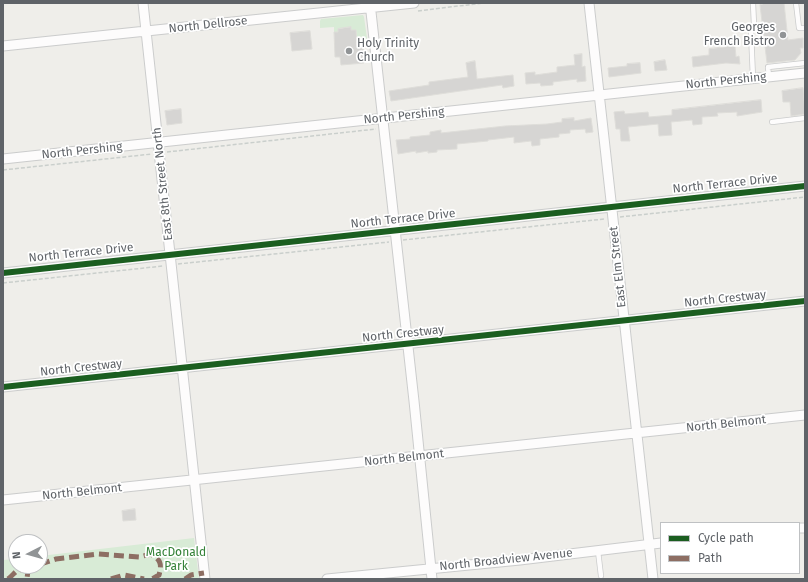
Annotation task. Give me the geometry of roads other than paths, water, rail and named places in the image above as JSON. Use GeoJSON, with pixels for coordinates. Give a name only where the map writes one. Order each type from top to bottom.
{"type":"FeatureCollection","features":[{"type":"Feature","properties":{"kind":"street","name":"East 8th Street North"},"geometry":{"type":"LineString","coordinates":[[143,3],[205,579]]}},
{"type":"Feature","properties":{"kind":"street","name":"East Elm Street"},"geometry":{"type":"LineString","coordinates":[[589,3],[653,579]]}},
{"type":"Feature","properties":{"kind":"street","name":"North Dellrose"},"geometry":{"type":"LineString","coordinates":[[3,46],[146,32],[370,5],[413,7]]}},
{"type":"Feature","properties":{"kind":"street"},"geometry":{"type":"LineString","coordinates":[[370,5],[408,344],[432,579]]}},
{"type":"Feature","properties":{"kind":"street","name":"North Pershing"},"geometry":{"type":"LineString","coordinates":[[3,159],[805,73]]}},
{"type":"Feature","properties":{"kind":"street","name":"North Terrace Drive"},"geometry":{"type":"LineString","coordinates":[[3,273],[805,186]]}},
{"type":"Feature","properties":{"kind":"street","name":"North Crestway"},"geometry":{"type":"LineString","coordinates":[[3,387],[805,301]]}},
{"type":"Feature","properties":{"kind":"street","name":"North Belmont"},"geometry":{"type":"LineString","coordinates":[[3,500],[805,415]]}},
{"type":"Feature","properties":{"kind":"street","name":"North Broadview Avenue"},"geometry":{"type":"LineString","coordinates":[[327,579],[520,560],[660,543]]}},
{"type":"Feature","properties":{"kind":"lane"},"geometry":{"type":"LineString","coordinates":[[753,3],[754,26],[751,32],[753,78]]}},
{"type":"Feature","properties":{"kind":"lane"},"geometry":{"type":"LineString","coordinates":[[796,3],[799,28],[805,28]]}},
{"type":"Feature","properties":{"kind":"lane"},"geometry":{"type":"LineString","coordinates":[[769,77],[768,67],[805,63]]}},
{"type":"Feature","properties":{"kind":"lane"},"geometry":{"type":"LineString","coordinates":[[788,65],[789,74]]}},
{"type":"Feature","properties":{"kind":"lane"},"geometry":{"type":"LineString","coordinates":[[772,122],[805,118]]}},
{"type":"Feature","properties":{"kind":"lane"},"geometry":{"type":"LineString","coordinates":[[598,551],[601,576]]}},
{"type":"Feature","properties":{"kind":"place","name":"Georges French Bistro"},"geometry":{"type":"Point","coordinates":[783,35]}},
{"type":"Feature","properties":{"kind":"place","name":"Holy Trinity Church"},"geometry":{"type":"Point","coordinates":[349,51]}},
{"type":"Feature","properties":{"kind":"park label","name":"MacDonald Park"},"geometry":{"type":"Point","coordinates":[176,560]}}]}
